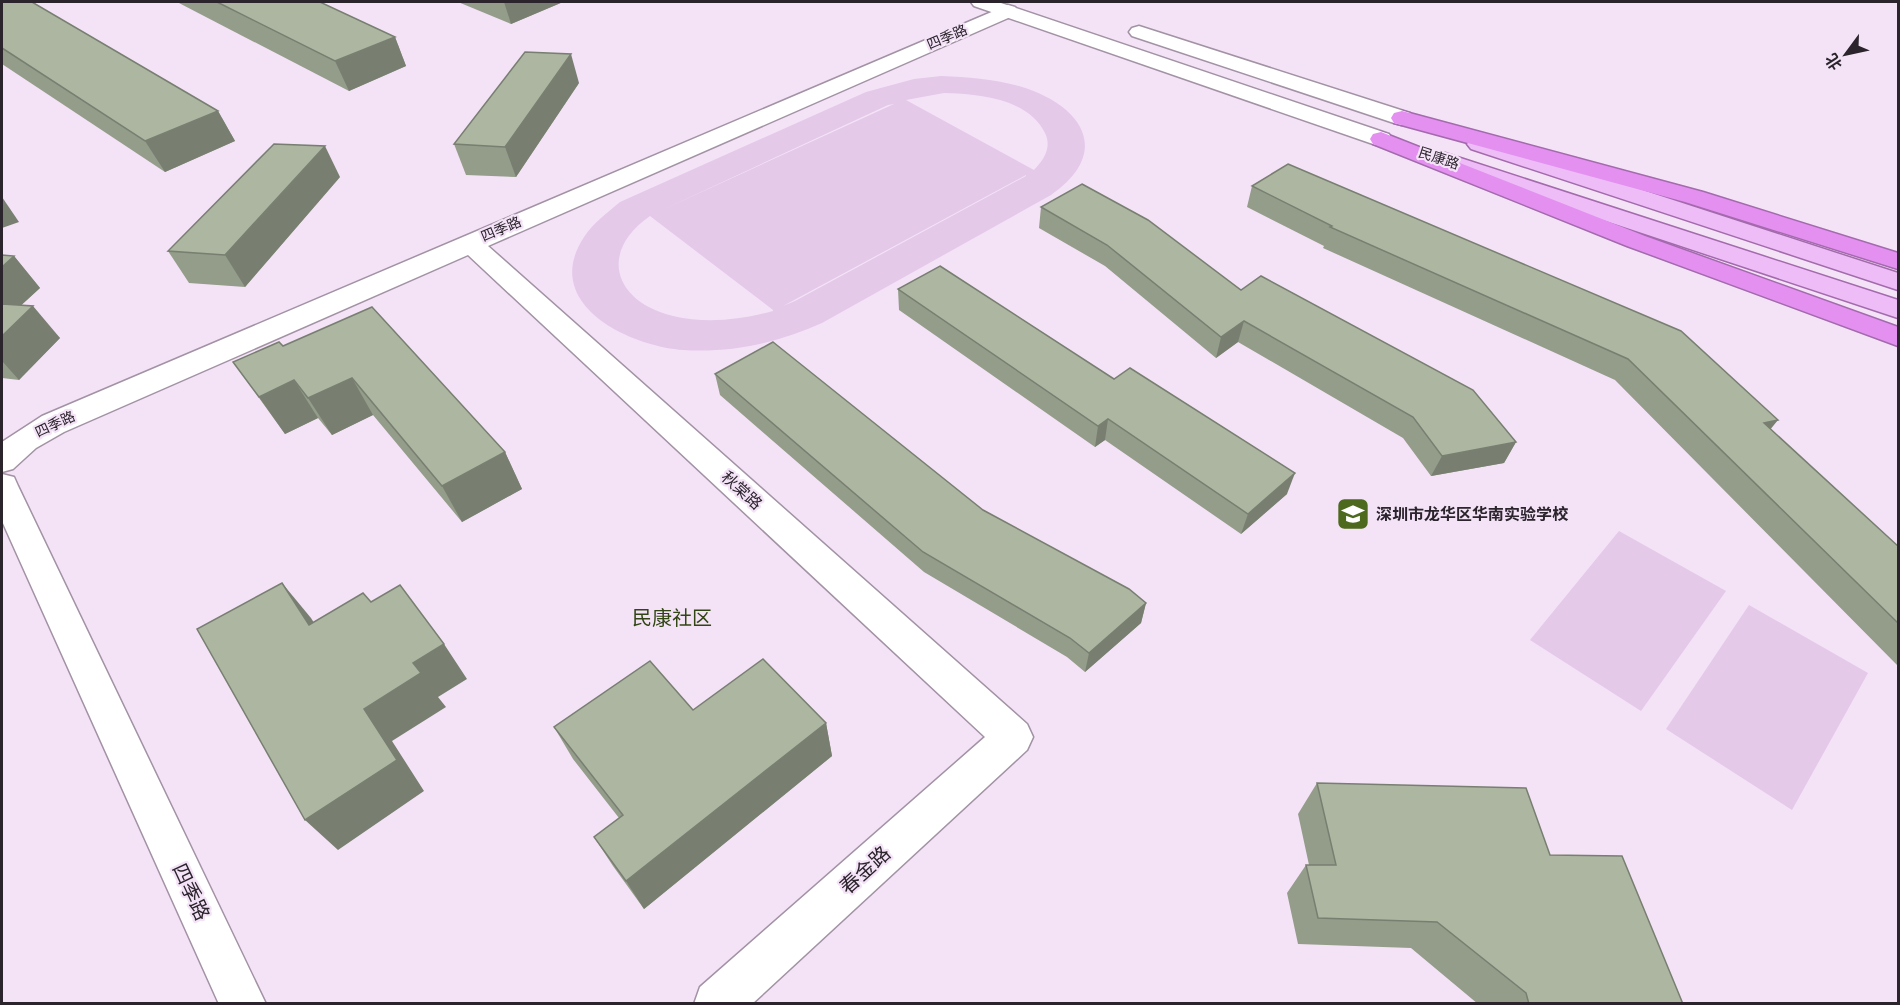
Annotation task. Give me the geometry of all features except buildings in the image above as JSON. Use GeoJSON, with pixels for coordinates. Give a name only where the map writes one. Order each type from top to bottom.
{"type":"FeatureCollection","features":[{"type":"Feature","properties":{"kind":"highway"},"geometry":{"type":"LineString","coordinates":[[1402,118],[1694,197],[1899,261]]}},
{"type":"Feature","properties":{"kind":"highway"},"geometry":{"type":"LineString","coordinates":[[1381,139],[1636,241],[1899,337]]}},
{"type":"Feature","properties":{"kind":"main road","name":"民康路"},"geometry":{"type":"LineString","coordinates":[[1402,118],[1899,282]]}},
{"type":"Feature","properties":{"kind":"main road","name":"民康路"},"geometry":{"type":"LineString","coordinates":[[1381,139],[1899,309]]}},
{"type":"Feature","properties":{"kind":"street","name":"民康路"},"geometry":{"type":"LineString","coordinates":[[981,2],[1381,139]]}},
{"type":"Feature","properties":{"kind":"street","name":"四季路"},"geometry":{"type":"LineString","coordinates":[[2,461],[12,449],[30,435],[53,424],[1008,11]]}},
{"type":"Feature","properties":{"kind":"street","name":"民康路"},"geometry":{"type":"LineString","coordinates":[[1121,26],[1402,118]]}},
{"type":"Feature","properties":{"kind":"street"},"geometry":{"type":"LineString","coordinates":[[1118,48],[1141,33]]}},
{"type":"Feature","properties":{"kind":"street","name":"秋棠路"},"geometry":{"type":"LineString","coordinates":[[470,243],[1013,737]]}},
{"type":"Feature","properties":{"kind":"street","name":"四季路"},"geometry":{"type":"LineString","coordinates":[[2,486],[243,1004]]}},
{"type":"Feature","properties":{"kind":"street","name":"春金路"},"geometry":{"type":"LineString","coordinates":[[717,1004],[1013,737]]}},
{"type":"Feature","properties":{"kind":"shaded area"},"geometry":{"type":"Polygon","coordinates":[[[941,76],[980,79],[1019,86],[1041,94],[1059,104],[1073,117],[1082,131],[1085,146],[1081,162],[1070,178],[1051,195],[822,323],[771,341],[737,348],[701,351],[661,347],[616,330],[597,317],[582,301],[573,282],[573,261],[584,237],[600,218],[620,202],[866,92],[914,79],[941,76]],[[944,93],[906,100],[1034,170],[1046,153],[1048,143],[1045,133],[1037,121],[1015,105],[986,97],[944,93]],[[894,104],[888,105],[660,211],[894,104]],[[1026,175],[783,306],[795,301],[1026,175]],[[650,216],[634,230],[623,245],[619,260],[620,274],[626,288],[637,300],[673,316],[698,320],[736,319],[773,311],[650,216]]]}},
{"type":"Feature","properties":{"kind":"shaded area"},"geometry":{"type":"Polygon","coordinates":[[[1619,531],[1726,591],[1641,711],[1530,640],[1619,531]]]}},
{"type":"Feature","properties":{"kind":"shaded area"},"geometry":{"type":"Polygon","coordinates":[[[1749,605],[1868,673],[1792,810],[1666,729],[1749,605]]]}},
{"type":"Feature","properties":{"kind":"place","name":"深圳市龙华区华南实验学校"},"geometry":{"type":"Point","coordinates":[1353,514]}},
{"type":"Feature","properties":{"kind":"district","name":"民康社区"},"geometry":{"type":"Point","coordinates":[672,618]}}]}
